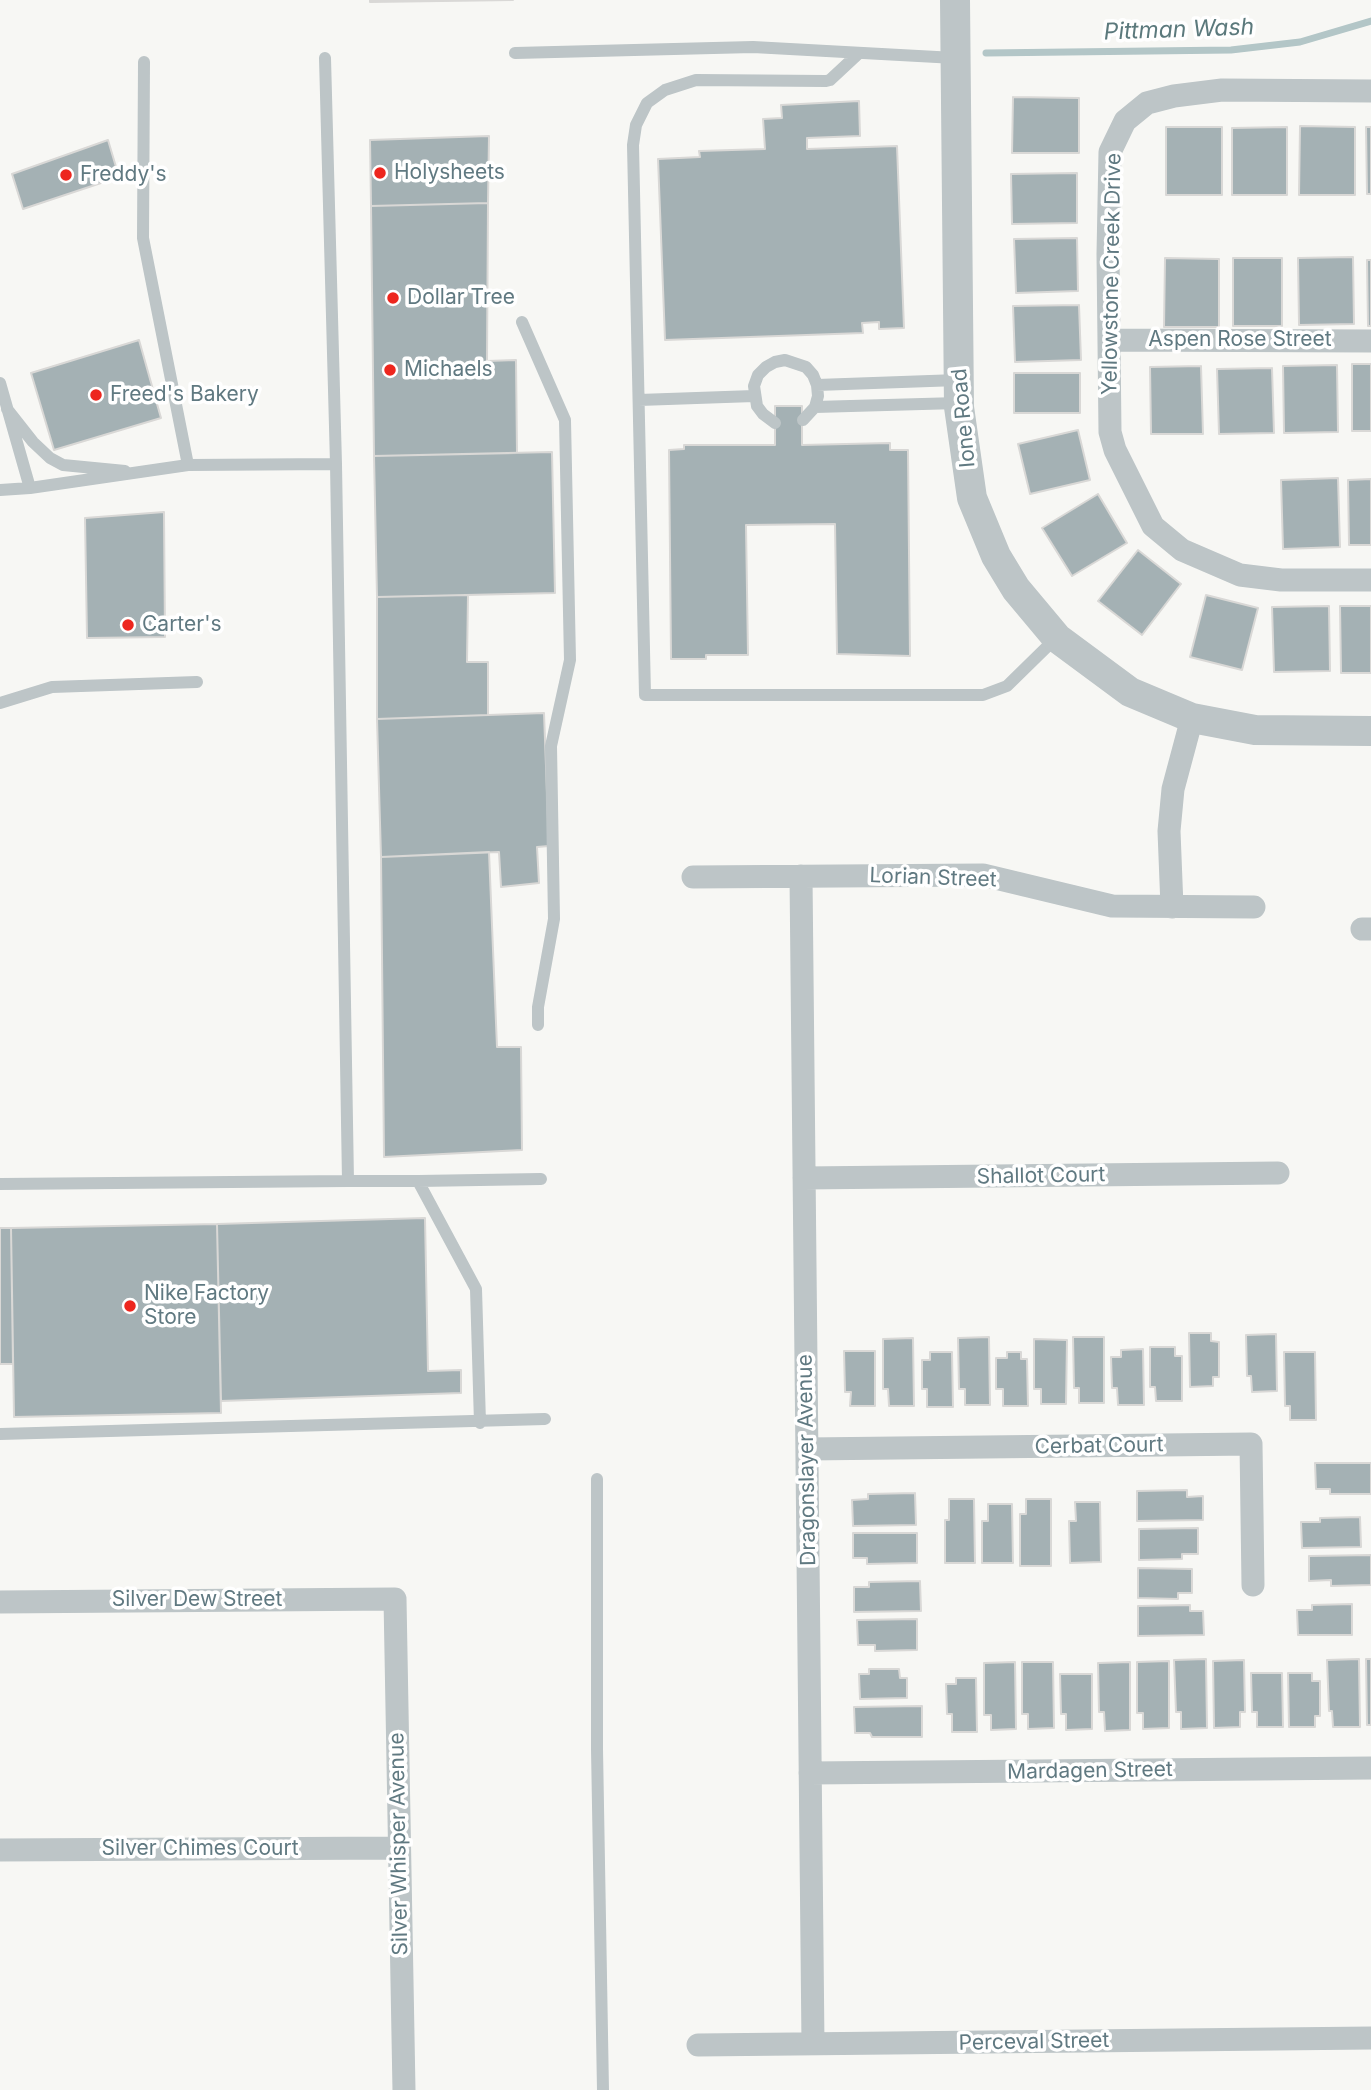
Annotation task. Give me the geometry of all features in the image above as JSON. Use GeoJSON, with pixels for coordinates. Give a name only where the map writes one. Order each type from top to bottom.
{"type":"FeatureCollection","features":[{"type":"Feature","properties":{"kind":"street","name":"Ione Road"},"geometry":{"type":"LineString","coordinates":[[955,7],[959,392],[972,498],[996,555],[1016,589],[1056,638],[1130,692],[1192,718],[1255,730],[1371,731]]}},
{"type":"Feature","properties":{"kind":"street","name":"Yellowstone Creek Drive"},"geometry":{"type":"LineString","coordinates":[[1371,91],[1223,90],[1174,96],[1147,103],[1125,121],[1110,152],[1109,340],[1110,432],[1115,450],[1153,526],[1182,550],[1240,575],[1281,580],[1371,580]]}},
{"type":"Feature","properties":{"kind":"street","name":"Aspen Rose Street"},"geometry":{"type":"LineString","coordinates":[[1109,340],[1371,341]]}},
{"type":"Feature","properties":{"kind":"street"},"geometry":{"type":"LineString","coordinates":[[1172,907],[1169,831],[1173,789],[1192,718]]}},
{"type":"Feature","properties":{"kind":"street","name":"Lorian Street"},"geometry":{"type":"LineString","coordinates":[[693,877],[983,875],[1112,906],[1254,906]]}},
{"type":"Feature","properties":{"kind":"street","name":"Dragonslayer Avenue"},"geometry":{"type":"LineString","coordinates":[[801,876],[813,2044]]}},
{"type":"Feature","properties":{"kind":"street","name":"Shallot Court"},"geometry":{"type":"LineString","coordinates":[[804,1178],[1278,1173]]}},
{"type":"Feature","properties":{"kind":"street","name":"Cerbat Court"},"geometry":{"type":"LineString","coordinates":[[807,1448],[1251,1444],[1253,1585]]}},
{"type":"Feature","properties":{"kind":"street","name":"Silver Dew Street"},"geometry":{"type":"LineString","coordinates":[[0,1602],[395,1599]]}},
{"type":"Feature","properties":{"kind":"street","name":"Silver Whisper Avenue"},"geometry":{"type":"LineString","coordinates":[[395,1599],[404,2090]]}},
{"type":"Feature","properties":{"kind":"street","name":"Mardagen Street"},"geometry":{"type":"LineString","coordinates":[[810,1773],[1371,1768]]}},
{"type":"Feature","properties":{"kind":"street","name":"Silver Chimes Court"},"geometry":{"type":"LineString","coordinates":[[0,1850],[400,1848]]}},
{"type":"Feature","properties":{"kind":"street","name":"Perceval Street"},"geometry":{"type":"LineString","coordinates":[[698,2045],[1371,2038]]}},
{"type":"Feature","properties":{"kind":"lane"},"geometry":{"type":"LineString","coordinates":[[515,53],[753,47],[955,58]]}},
{"type":"Feature","properties":{"kind":"lane"},"geometry":{"type":"LineString","coordinates":[[859,53],[826,81],[696,80],[665,90],[647,103],[636,125],[634,145],[645,695],[983,695],[1007,686],[1056,638]]}},
{"type":"Feature","properties":{"kind":"lane"},"geometry":{"type":"LineString","coordinates":[[325,58],[336,464],[348,1181]]}},
{"type":"Feature","properties":{"kind":"lane"},"geometry":{"type":"LineString","coordinates":[[144,62],[143,239],[188,465]]}},
{"type":"Feature","properties":{"kind":"lane"},"geometry":{"type":"LineString","coordinates":[[522,322],[565,420],[570,660],[551,746],[554,919],[538,1007],[538,1026]]}},
{"type":"Feature","properties":{"kind":"lane"},"geometry":{"type":"LineString","coordinates":[[775,423],[763,414],[754,397],[758,375],[775,362],[796,362],[806,367],[817,385],[815,407],[803,420]]}},
{"type":"Feature","properties":{"kind":"lane"},"geometry":{"type":"LineString","coordinates":[[0,383],[30,488]]}},
{"type":"Feature","properties":{"kind":"lane"},"geometry":{"type":"LineString","coordinates":[[817,385],[959,392]]}},
{"type":"Feature","properties":{"kind":"lane"},"geometry":{"type":"LineString","coordinates":[[815,407],[959,392]]}},
{"type":"Feature","properties":{"kind":"lane"},"geometry":{"type":"LineString","coordinates":[[639,400],[754,397]]}},
{"type":"Feature","properties":{"kind":"lane"},"geometry":{"type":"LineString","coordinates":[[8,409],[33,442],[50,458],[63,465],[136,473]]}},
{"type":"Feature","properties":{"kind":"lane"},"geometry":{"type":"LineString","coordinates":[[1,486],[30,488],[188,465],[336,464]]}},
{"type":"Feature","properties":{"kind":"lane"},"geometry":{"type":"LineString","coordinates":[[0,703],[52,687],[197,682]]}},
{"type":"Feature","properties":{"kind":"lane"},"geometry":{"type":"LineString","coordinates":[[0,1184],[541,1179]]}},
{"type":"Feature","properties":{"kind":"lane"},"geometry":{"type":"LineString","coordinates":[[418,1181],[475,1289],[480,1423]]}},
{"type":"Feature","properties":{"kind":"lane"},"geometry":{"type":"LineString","coordinates":[[0,1434],[480,1423],[545,1419]]}},
{"type":"Feature","properties":{"kind":"lane"},"geometry":{"type":"LineString","coordinates":[[597,1479],[597,1749],[603,2090]]}},
{"type":"Feature","properties":{"kind":"building"},"geometry":{"type":"Polygon","coordinates":[[[370,0],[513,0],[370,2],[370,0]]]}},
{"type":"Feature","properties":{"kind":"building"},"geometry":{"type":"Polygon","coordinates":[[[1013,97],[1079,98],[1079,153],[1012,153],[1013,97]]]}},
{"type":"Feature","properties":{"kind":"building"},"geometry":{"type":"Polygon","coordinates":[[[859,101],[860,136],[807,138],[807,149],[897,146],[904,328],[879,329],[879,322],[862,323],[863,333],[665,340],[658,159],[700,157],[699,151],[765,149],[763,119],[782,118],[781,105],[859,101]]]}},
{"type":"Feature","properties":{"kind":"building"},"geometry":{"type":"Polygon","coordinates":[[[1300,126],[1355,127],[1355,195],[1299,195],[1300,126]]]}},
{"type":"Feature","properties":{"kind":"building"},"geometry":{"type":"Polygon","coordinates":[[[1166,127],[1222,127],[1222,195],[1166,195],[1166,127]]]}},
{"type":"Feature","properties":{"kind":"building"},"geometry":{"type":"Polygon","coordinates":[[[1287,127],[1287,195],[1232,195],[1232,128],[1287,127]]]}},
{"type":"Feature","properties":{"kind":"building"},"geometry":{"type":"Polygon","coordinates":[[[1366,127],[1371,127],[1371,194],[1367,194],[1366,127]]]}},
{"type":"Feature","properties":{"kind":"building"},"geometry":{"type":"Polygon","coordinates":[[[489,136],[488,203],[371,206],[370,140],[489,136]]]}},
{"type":"Feature","properties":{"kind":"building","name":"Freddy's"},"geometry":{"type":"Polygon","coordinates":[[[108,140],[119,177],[23,209],[12,174],[108,140]]]}},
{"type":"Feature","properties":{"kind":"building"},"geometry":{"type":"Polygon","coordinates":[[[1077,173],[1077,223],[1012,224],[1011,174],[1077,173]]]}},
{"type":"Feature","properties":{"kind":"building"},"geometry":{"type":"Polygon","coordinates":[[[488,203],[487,361],[516,360],[517,453],[374,456],[371,206],[488,203]]]}},
{"type":"Feature","properties":{"kind":"building"},"geometry":{"type":"Polygon","coordinates":[[[1077,238],[1078,291],[1016,293],[1014,239],[1077,238]]]}},
{"type":"Feature","properties":{"kind":"building"},"geometry":{"type":"Polygon","coordinates":[[[1353,257],[1354,324],[1299,325],[1298,258],[1353,257]]]}},
{"type":"Feature","properties":{"kind":"building"},"geometry":{"type":"Polygon","coordinates":[[[1165,258],[1219,259],[1219,327],[1164,327],[1165,258]]]}},
{"type":"Feature","properties":{"kind":"building"},"geometry":{"type":"Polygon","coordinates":[[[1233,258],[1282,258],[1282,326],[1233,326],[1233,258]]]}},
{"type":"Feature","properties":{"kind":"building"},"geometry":{"type":"Polygon","coordinates":[[[1367,260],[1371,260],[1371,326],[1368,326],[1367,260]]]}},
{"type":"Feature","properties":{"kind":"building"},"geometry":{"type":"Polygon","coordinates":[[[1079,305],[1081,360],[1015,362],[1013,306],[1079,305]]]}},
{"type":"Feature","properties":{"kind":"building","name":"Freed's Bakery"},"geometry":{"type":"Polygon","coordinates":[[[139,340],[161,418],[54,450],[31,373],[139,340]]]}},
{"type":"Feature","properties":{"kind":"building"},"geometry":{"type":"Polygon","coordinates":[[[1352,364],[1371,364],[1371,431],[1352,431],[1352,364]]]}},
{"type":"Feature","properties":{"kind":"building"},"geometry":{"type":"Polygon","coordinates":[[[1337,365],[1338,432],[1284,433],[1283,366],[1337,365]]]}},
{"type":"Feature","properties":{"kind":"building"},"geometry":{"type":"Polygon","coordinates":[[[1201,366],[1203,434],[1151,434],[1150,367],[1201,366]]]}},
{"type":"Feature","properties":{"kind":"building"},"geometry":{"type":"Polygon","coordinates":[[[1272,368],[1274,433],[1219,434],[1217,369],[1272,368]]]}},
{"type":"Feature","properties":{"kind":"building"},"geometry":{"type":"Polygon","coordinates":[[[1014,373],[1080,373],[1080,413],[1014,413],[1014,373]]]}},
{"type":"Feature","properties":{"kind":"building"},"geometry":{"type":"Polygon","coordinates":[[[775,406],[802,406],[802,445],[890,443],[890,450],[908,450],[910,656],[837,654],[835,524],[746,525],[748,655],[706,655],[706,659],[671,659],[669,450],[684,449],[684,445],[775,445],[775,406]]]}},
{"type":"Feature","properties":{"kind":"building"},"geometry":{"type":"Polygon","coordinates":[[[1078,430],[1090,480],[1030,494],[1018,444],[1078,430]]]}},
{"type":"Feature","properties":{"kind":"building"},"geometry":{"type":"Polygon","coordinates":[[[552,452],[555,593],[377,597],[374,456],[552,452]]]}},
{"type":"Feature","properties":{"kind":"building"},"geometry":{"type":"Polygon","coordinates":[[[1338,478],[1340,547],[1283,549],[1281,480],[1338,478]]]}},
{"type":"Feature","properties":{"kind":"building"},"geometry":{"type":"Polygon","coordinates":[[[1371,479],[1371,545],[1349,545],[1348,480],[1371,479]]]}},
{"type":"Feature","properties":{"kind":"building"},"geometry":{"type":"Polygon","coordinates":[[[1098,494],[1127,543],[1072,576],[1042,528],[1098,494]]]}},
{"type":"Feature","properties":{"kind":"building"},"geometry":{"type":"Polygon","coordinates":[[[164,512],[165,637],[87,638],[85,518],[164,512]]]}},
{"type":"Feature","properties":{"kind":"building"},"geometry":{"type":"Polygon","coordinates":[[[1138,550],[1181,584],[1142,635],[1098,601],[1138,550]]]}},
{"type":"Feature","properties":{"kind":"building"},"geometry":{"type":"Polygon","coordinates":[[[468,595],[467,662],[488,662],[488,715],[377,719],[377,597],[468,595]]]}},
{"type":"Feature","properties":{"kind":"building"},"geometry":{"type":"Polygon","coordinates":[[[1206,595],[1258,608],[1242,670],[1190,657],[1206,595]]]}},
{"type":"Feature","properties":{"kind":"building"},"geometry":{"type":"Polygon","coordinates":[[[1329,606],[1330,671],[1274,672],[1272,607],[1329,606]]]}},
{"type":"Feature","properties":{"kind":"building"},"geometry":{"type":"Polygon","coordinates":[[[1340,606],[1371,606],[1371,673],[1341,673],[1340,606]]]}},
{"type":"Feature","properties":{"kind":"building"},"geometry":{"type":"Polygon","coordinates":[[[544,713],[549,846],[537,847],[539,883],[501,887],[499,852],[381,857],[377,719],[544,713]]]}},
{"type":"Feature","properties":{"kind":"building"},"geometry":{"type":"Polygon","coordinates":[[[489,852],[497,1047],[521,1047],[522,1150],[384,1157],[381,857],[489,852]]]}},
{"type":"Feature","properties":{"kind":"building"},"geometry":{"type":"Polygon","coordinates":[[[425,1218],[428,1371],[461,1370],[461,1393],[221,1401],[217,1224],[425,1218]]]}},
{"type":"Feature","properties":{"kind":"building"},"geometry":{"type":"Polygon","coordinates":[[[217,1224],[221,1413],[14,1417],[11,1228],[217,1224]]]}},
{"type":"Feature","properties":{"kind":"building"},"geometry":{"type":"Polygon","coordinates":[[[0,1228],[11,1228],[13,1364],[0,1364],[0,1228]]]}},
{"type":"Feature","properties":{"kind":"building"},"geometry":{"type":"Polygon","coordinates":[[[1189,1333],[1211,1333],[1211,1341],[1219,1342],[1219,1377],[1213,1377],[1213,1386],[1190,1387],[1189,1333]]]}},
{"type":"Feature","properties":{"kind":"building"},"geometry":{"type":"Polygon","coordinates":[[[1276,1334],[1277,1391],[1252,1392],[1251,1376],[1247,1376],[1246,1335],[1276,1334]]]}},
{"type":"Feature","properties":{"kind":"building"},"geometry":{"type":"Polygon","coordinates":[[[989,1337],[990,1405],[965,1405],[965,1389],[959,1389],[958,1338],[989,1337]]]}},
{"type":"Feature","properties":{"kind":"building"},"geometry":{"type":"Polygon","coordinates":[[[1073,1337],[1104,1337],[1104,1403],[1079,1403],[1079,1388],[1074,1388],[1073,1337]]]}},
{"type":"Feature","properties":{"kind":"building"},"geometry":{"type":"Polygon","coordinates":[[[913,1338],[914,1406],[889,1406],[888,1389],[883,1389],[883,1339],[913,1338]]]}},
{"type":"Feature","properties":{"kind":"building"},"geometry":{"type":"Polygon","coordinates":[[[1034,1339],[1067,1340],[1066,1404],[1041,1404],[1041,1389],[1034,1389],[1034,1339]]]}},
{"type":"Feature","properties":{"kind":"building"},"geometry":{"type":"Polygon","coordinates":[[[1150,1347],[1175,1347],[1175,1356],[1182,1356],[1182,1401],[1156,1401],[1155,1387],[1150,1387],[1150,1347]]]}},
{"type":"Feature","properties":{"kind":"building"},"geometry":{"type":"Polygon","coordinates":[[[1143,1349],[1144,1405],[1118,1405],[1117,1388],[1112,1388],[1111,1357],[1121,1357],[1121,1350],[1143,1349]]]}},
{"type":"Feature","properties":{"kind":"building"},"geometry":{"type":"Polygon","coordinates":[[[844,1351],[875,1351],[875,1406],[850,1406],[851,1392],[845,1392],[844,1351]]]}},
{"type":"Feature","properties":{"kind":"building"},"geometry":{"type":"Polygon","coordinates":[[[930,1352],[952,1352],[953,1407],[927,1407],[927,1389],[922,1389],[922,1360],[930,1360],[930,1352]]]}},
{"type":"Feature","properties":{"kind":"building"},"geometry":{"type":"Polygon","coordinates":[[[1007,1352],[1021,1352],[1021,1359],[1027,1359],[1028,1406],[1003,1406],[1003,1389],[996,1389],[996,1358],[1007,1358],[1007,1352]]]}},
{"type":"Feature","properties":{"kind":"building"},"geometry":{"type":"Polygon","coordinates":[[[1284,1352],[1315,1352],[1316,1420],[1290,1420],[1290,1406],[1285,1406],[1284,1352]]]}},
{"type":"Feature","properties":{"kind":"building"},"geometry":{"type":"Polygon","coordinates":[[[1315,1463],[1371,1463],[1371,1494],[1330,1494],[1330,1489],[1316,1489],[1315,1463]]]}},
{"type":"Feature","properties":{"kind":"building"},"geometry":{"type":"Polygon","coordinates":[[[1187,1490],[1187,1497],[1203,1496],[1203,1520],[1137,1521],[1137,1491],[1187,1490]]]}},
{"type":"Feature","properties":{"kind":"building"},"geometry":{"type":"Polygon","coordinates":[[[915,1493],[916,1525],[853,1526],[852,1500],[868,1499],[868,1494],[915,1493]]]}},
{"type":"Feature","properties":{"kind":"building"},"geometry":{"type":"Polygon","coordinates":[[[949,1499],[974,1499],[975,1563],[945,1563],[945,1520],[949,1520],[949,1499]]]}},
{"type":"Feature","properties":{"kind":"building"},"geometry":{"type":"Polygon","coordinates":[[[1026,1499],[1051,1499],[1051,1566],[1020,1566],[1020,1514],[1026,1514],[1026,1499]]]}},
{"type":"Feature","properties":{"kind":"building"},"geometry":{"type":"Polygon","coordinates":[[[1075,1502],[1100,1502],[1101,1562],[1070,1563],[1069,1521],[1076,1521],[1075,1502]]]}},
{"type":"Feature","properties":{"kind":"building"},"geometry":{"type":"Polygon","coordinates":[[[988,1504],[1012,1504],[1013,1563],[982,1563],[982,1521],[988,1521],[988,1504]]]}},
{"type":"Feature","properties":{"kind":"building"},"geometry":{"type":"Polygon","coordinates":[[[1360,1517],[1361,1547],[1302,1548],[1301,1522],[1320,1522],[1320,1518],[1360,1517]]]}},
{"type":"Feature","properties":{"kind":"building"},"geometry":{"type":"Polygon","coordinates":[[[1198,1528],[1198,1554],[1182,1554],[1182,1559],[1139,1560],[1139,1529],[1198,1528]]]}},
{"type":"Feature","properties":{"kind":"building"},"geometry":{"type":"Polygon","coordinates":[[[853,1533],[917,1533],[917,1563],[867,1564],[867,1558],[853,1558],[853,1533]]]}},
{"type":"Feature","properties":{"kind":"building"},"geometry":{"type":"Polygon","coordinates":[[[1371,1555],[1371,1585],[1331,1586],[1331,1580],[1309,1581],[1309,1556],[1371,1555]]]}},
{"type":"Feature","properties":{"kind":"building"},"geometry":{"type":"Polygon","coordinates":[[[1138,1568],[1192,1569],[1192,1593],[1178,1593],[1178,1599],[1138,1598],[1138,1568]]]}},
{"type":"Feature","properties":{"kind":"building"},"geometry":{"type":"Polygon","coordinates":[[[920,1581],[921,1611],[854,1612],[854,1587],[869,1587],[869,1582],[920,1581]]]}},
{"type":"Feature","properties":{"kind":"building"},"geometry":{"type":"Polygon","coordinates":[[[1352,1604],[1352,1635],[1298,1635],[1297,1610],[1312,1610],[1312,1605],[1352,1604]]]}},
{"type":"Feature","properties":{"kind":"building"},"geometry":{"type":"Polygon","coordinates":[[[1190,1605],[1190,1611],[1203,1611],[1204,1635],[1138,1636],[1138,1606],[1190,1605]]]}},
{"type":"Feature","properties":{"kind":"building"},"geometry":{"type":"Polygon","coordinates":[[[917,1619],[917,1650],[875,1651],[875,1645],[858,1645],[857,1620],[917,1619]]]}},
{"type":"Feature","properties":{"kind":"building"},"geometry":{"type":"Polygon","coordinates":[[[1206,1659],[1207,1728],[1181,1729],[1181,1712],[1176,1712],[1174,1660],[1206,1659]]]}},
{"type":"Feature","properties":{"kind":"building"},"geometry":{"type":"Polygon","coordinates":[[[1359,1659],[1360,1727],[1333,1727],[1332,1711],[1329,1711],[1327,1660],[1359,1659]]]}},
{"type":"Feature","properties":{"kind":"building"},"geometry":{"type":"Polygon","coordinates":[[[1366,1659],[1371,1659],[1371,1725],[1367,1725],[1366,1659]]]}},
{"type":"Feature","properties":{"kind":"building"},"geometry":{"type":"Polygon","coordinates":[[[1244,1660],[1245,1712],[1240,1712],[1240,1727],[1214,1728],[1213,1661],[1244,1660]]]}},
{"type":"Feature","properties":{"kind":"building"},"geometry":{"type":"Polygon","coordinates":[[[1169,1661],[1169,1728],[1143,1729],[1143,1713],[1137,1713],[1137,1662],[1169,1661]]]}},
{"type":"Feature","properties":{"kind":"building"},"geometry":{"type":"Polygon","coordinates":[[[1015,1662],[1016,1729],[991,1730],[991,1715],[984,1715],[984,1663],[1015,1662]]]}},
{"type":"Feature","properties":{"kind":"building"},"geometry":{"type":"Polygon","coordinates":[[[1022,1662],[1053,1662],[1054,1728],[1028,1729],[1028,1714],[1022,1714],[1022,1662]]]}},
{"type":"Feature","properties":{"kind":"building"},"geometry":{"type":"Polygon","coordinates":[[[1130,1662],[1130,1730],[1105,1731],[1104,1712],[1099,1712],[1098,1663],[1130,1662]]]}},
{"type":"Feature","properties":{"kind":"building"},"geometry":{"type":"Polygon","coordinates":[[[869,1669],[899,1669],[900,1678],[907,1678],[907,1698],[860,1699],[859,1674],[869,1674],[869,1669]]]}},
{"type":"Feature","properties":{"kind":"building"},"geometry":{"type":"Polygon","coordinates":[[[1251,1673],[1282,1673],[1283,1727],[1257,1727],[1257,1712],[1252,1712],[1251,1673]]]}},
{"type":"Feature","properties":{"kind":"building"},"geometry":{"type":"Polygon","coordinates":[[[1288,1673],[1312,1673],[1312,1681],[1320,1681],[1320,1716],[1315,1716],[1315,1727],[1289,1727],[1288,1673]]]}},
{"type":"Feature","properties":{"kind":"building"},"geometry":{"type":"Polygon","coordinates":[[[1060,1674],[1092,1674],[1092,1729],[1066,1730],[1066,1714],[1061,1714],[1060,1674]]]}},
{"type":"Feature","properties":{"kind":"building"},"geometry":{"type":"Polygon","coordinates":[[[956,1678],[976,1678],[977,1732],[952,1732],[952,1714],[947,1714],[946,1684],[956,1684],[956,1678]]]}},
{"type":"Feature","properties":{"kind":"building"},"geometry":{"type":"Polygon","coordinates":[[[922,1706],[922,1737],[872,1737],[870,1733],[855,1733],[854,1707],[922,1706]]]}},
{"type":"Feature","properties":{"kind":"waterway","name":"Pittman Wash"},"geometry":{"type":"LineString","coordinates":[[986,53],[1231,50],[1300,42],[1371,21]]}},
{"type":"Feature","properties":{"kind":"place","name":"Holysheets"},"geometry":{"type":"Point","coordinates":[380,173]}},
{"type":"Feature","properties":{"kind":"place","name":"Freddy's"},"geometry":{"type":"Point","coordinates":[66,175]}},
{"type":"Feature","properties":{"kind":"place","name":"Dollar Tree"},"geometry":{"type":"Point","coordinates":[393,298]}},
{"type":"Feature","properties":{"kind":"place","name":"Michaels"},"geometry":{"type":"Point","coordinates":[390,370]}},
{"type":"Feature","properties":{"kind":"place","name":"Freed's Bakery"},"geometry":{"type":"Point","coordinates":[96,395]}},
{"type":"Feature","properties":{"kind":"place","name":"Carter's"},"geometry":{"type":"Point","coordinates":[128,625]}},
{"type":"Feature","properties":{"kind":"place","name":"Nike Factory Store"},"geometry":{"type":"Point","coordinates":[130,1306]}}]}
